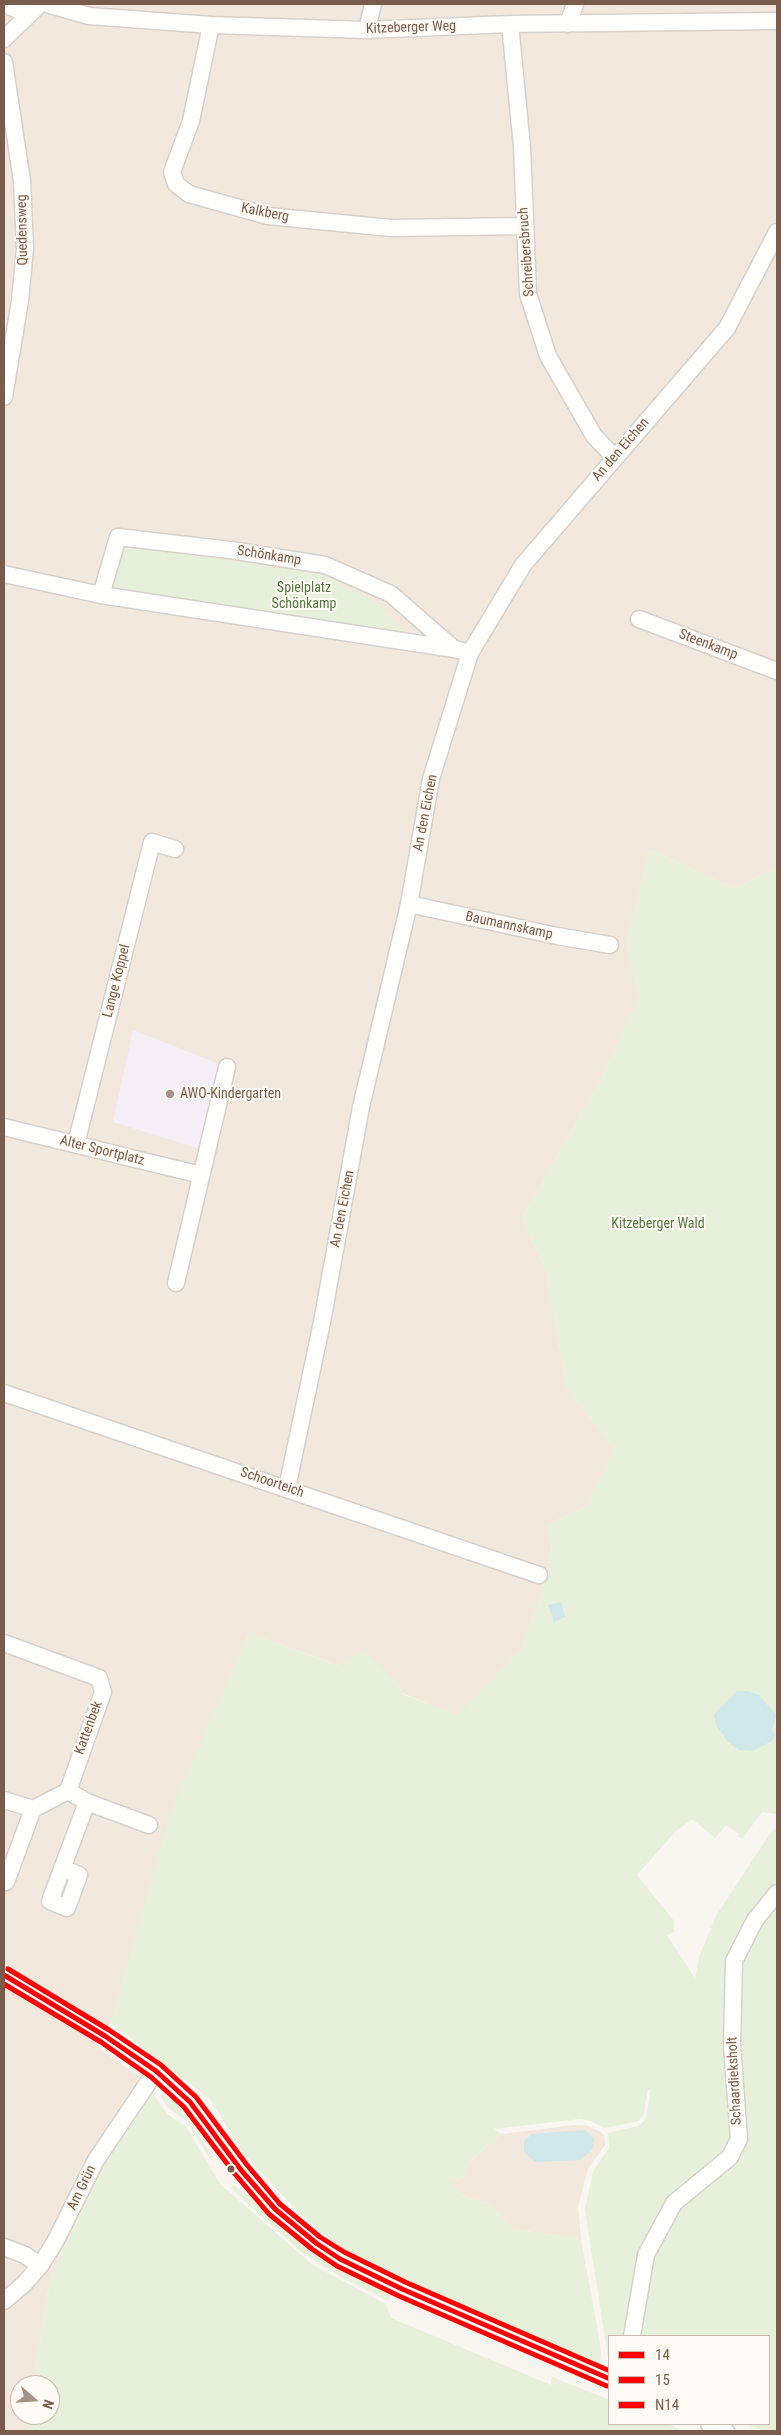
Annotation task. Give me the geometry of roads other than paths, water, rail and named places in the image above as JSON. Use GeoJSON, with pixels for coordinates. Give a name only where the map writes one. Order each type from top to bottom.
{"type":"FeatureCollection","features":[{"type":"Feature","properties":{"kind":"street"},"geometry":{"type":"LineString","coordinates":[[4,4],[34,10]]}},
{"type":"Feature","properties":{"kind":"street","name":"Kitzeberger Weg"},"geometry":{"type":"LineString","coordinates":[[47,4],[89,16],[211,25],[367,30],[510,24],[777,21]]}},
{"type":"Feature","properties":{"kind":"street"},"geometry":{"type":"LineString","coordinates":[[367,30],[373,4]]}},
{"type":"Feature","properties":{"kind":"street"},"geometry":{"type":"LineString","coordinates":[[568,24],[575,4]]}},
{"type":"Feature","properties":{"kind":"street"},"geometry":{"type":"LineString","coordinates":[[4,39],[34,10]]}},
{"type":"Feature","properties":{"kind":"street","name":"Schreibersbruch"},"geometry":{"type":"LineString","coordinates":[[510,24],[522,147],[528,294],[548,356],[594,436],[615,458]]}},
{"type":"Feature","properties":{"kind":"street","name":"Kalkberg"},"geometry":{"type":"LineString","coordinates":[[211,25],[191,121],[172,172],[176,184],[189,194],[268,216],[391,228],[525,226]]}},
{"type":"Feature","properties":{"kind":"street","name":"Quedensweg"},"geometry":{"type":"LineString","coordinates":[[4,62],[22,181],[25,248],[20,301],[4,390]]}},
{"type":"Feature","properties":{"kind":"street","name":"An den Eichen"},"geometry":{"type":"LineString","coordinates":[[287,1488],[322,1322],[361,1107],[409,904],[431,779],[470,653],[523,565],[727,328],[777,232]]}},
{"type":"Feature","properties":{"kind":"street","name":"Schönkamp"},"geometry":{"type":"LineString","coordinates":[[101,595],[118,537],[230,550],[325,565],[391,594],[454,648]]}},
{"type":"Feature","properties":{"kind":"street","name":"Schönkamp"},"geometry":{"type":"LineString","coordinates":[[4,574],[101,595],[454,648],[470,653]]}},
{"type":"Feature","properties":{"kind":"street","name":"Steenkamp"},"geometry":{"type":"LineString","coordinates":[[639,619],[777,671]]}},
{"type":"Feature","properties":{"kind":"street","name":"Lange Koppel"},"geometry":{"type":"LineString","coordinates":[[76,1144],[152,842],[176,849]]}},
{"type":"Feature","properties":{"kind":"street","name":"Baumannskamp"},"geometry":{"type":"LineString","coordinates":[[409,904],[557,936],[610,945]]}},
{"type":"Feature","properties":{"kind":"street"},"geometry":{"type":"LineString","coordinates":[[176,1283],[227,1067]]}},
{"type":"Feature","properties":{"kind":"street","name":"Alter Sportplatz"},"geometry":{"type":"LineString","coordinates":[[4,1127],[201,1175]]}},
{"type":"Feature","properties":{"kind":"street","name":"Schoorteich"},"geometry":{"type":"LineString","coordinates":[[4,1393],[539,1575]]}},
{"type":"Feature","properties":{"kind":"street","name":"Kattenbek"},"geometry":{"type":"LineString","coordinates":[[4,1643],[98,1678],[103,1692],[68,1791]]}},
{"type":"Feature","properties":{"kind":"street"},"geometry":{"type":"LineString","coordinates":[[6,1882],[33,1809],[68,1791],[87,1802],[149,1825]]}},
{"type":"Feature","properties":{"kind":"street"},"geometry":{"type":"LineString","coordinates":[[4,1800],[33,1809]]}},
{"type":"Feature","properties":{"kind":"street"},"geometry":{"type":"LineString","coordinates":[[62,1868],[87,1802]]}},
{"type":"Feature","properties":{"kind":"street","name":"Schaardieksholt"},"geometry":{"type":"LineString","coordinates":[[632,2335],[646,2256],[674,2203],[730,2157],[738,2139],[732,2044],[734,1960],[755,1920],[777,1893]]}},
{"type":"Feature","properties":{"kind":"street"},"geometry":{"type":"LineString","coordinates":[[4,1975],[112,2041],[156,2071],[190,2102],[236,2163],[275,2209],[316,2244],[340,2259],[402,2289],[608,2378]]}},
{"type":"Feature","properties":{"kind":"street","name":"Am Grün"},"geometry":{"type":"LineString","coordinates":[[4,2301],[24,2284],[40,2266],[55,2242],[96,2160],[156,2071]]}},
{"type":"Feature","properties":{"kind":"street"},"geometry":{"type":"LineString","coordinates":[[4,2247],[26,2254],[40,2266]]}},
{"type":"Feature","properties":{"kind":"street"},"geometry":{"type":"LineString","coordinates":[[711,2425],[726,2431]]}},
{"type":"Feature","properties":{"kind":"water"},"geometry":{"type":"Polygon","coordinates":[[[561,1602],[565,1617],[554,1622],[548,1605],[561,1602]]]}},
{"type":"Feature","properties":{"kind":"water"},"geometry":{"type":"Polygon","coordinates":[[[737,1691],[748,1691],[759,1695],[776,1715],[772,1730],[775,1735],[772,1741],[752,1751],[739,1750],[728,1742],[716,1725],[714,1714],[737,1691]]]}},
{"type":"Feature","properties":{"kind":"water"},"geometry":{"type":"Polygon","coordinates":[[[585,2130],[594,2138],[592,2150],[580,2160],[535,2162],[524,2152],[524,2141],[532,2134],[585,2130]]]}},
{"type":"Feature","properties":{"kind":"place","name":"AWO-Kindergarten"},"geometry":{"type":"Point","coordinates":[170,1094]}},
{"type":"Feature","properties":{"kind":"park label","name":"Spielplatz Schönkamp"},"geometry":{"type":"Point","coordinates":[304,596]}},
{"type":"Feature","properties":{"kind":"park label","name":"Kitzeberger Wald"},"geometry":{"type":"Point","coordinates":[658,1224]}}]}
